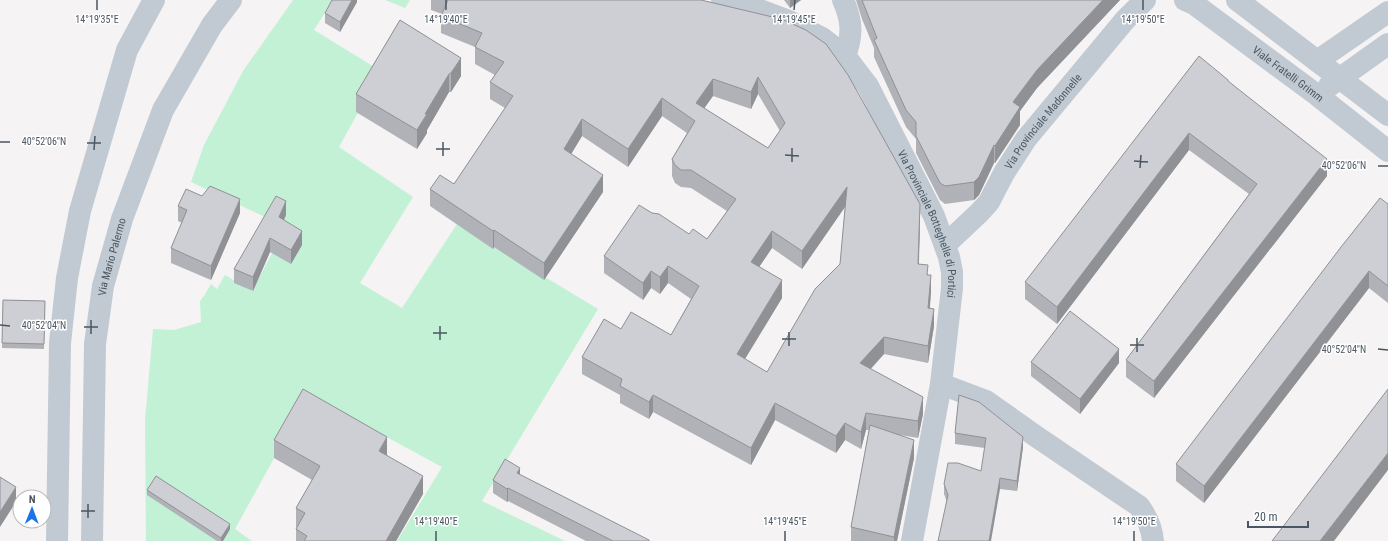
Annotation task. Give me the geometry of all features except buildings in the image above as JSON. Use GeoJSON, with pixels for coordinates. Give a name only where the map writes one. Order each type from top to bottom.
{"type":"FeatureCollection","features":[{"type":"Feature","properties":{"kind":"street"},"geometry":{"type":"LineString","coordinates":[[57,541],[60,343],[67,278],[80,211],[128,50],[154,0]]}},
{"type":"Feature","properties":{"kind":"street","name":"Via Mario Palermo"},"geometry":{"type":"LineString","coordinates":[[92,541],[96,344],[103,286],[122,219],[163,110],[212,25],[231,0]]}},
{"type":"Feature","properties":{"kind":"street","name":"Via Provinciale Botteghelle di Portici"},"geometry":{"type":"LineString","coordinates":[[722,0],[757,9],[788,21],[822,38],[845,56],[868,86],[934,216],[945,245],[952,272],[952,288],[941,384],[912,541]]}},
{"type":"Feature","properties":{"kind":"street"},"geometry":{"type":"LineString","coordinates":[[843,0],[849,13],[851,33],[845,56]]}},
{"type":"Feature","properties":{"kind":"street","name":"Via Provinciale Madonnelle"},"geometry":{"type":"LineString","coordinates":[[945,245],[980,212],[988,202],[1004,173],[1026,139],[1125,20],[1145,0]]}},
{"type":"Feature","properties":{"kind":"street","name":"Viale Fratelli Grimm"},"geometry":{"type":"LineString","coordinates":[[1185,0],[1194,4],[1317,95],[1388,152]]}},
{"type":"Feature","properties":{"kind":"street"},"geometry":{"type":"LineString","coordinates":[[1237,0],[1388,115]]}},
{"type":"Feature","properties":{"kind":"street"},"geometry":{"type":"LineString","coordinates":[[1317,61],[1388,12]]}},
{"type":"Feature","properties":{"kind":"street"},"geometry":{"type":"LineString","coordinates":[[1317,95],[1388,44]]}},
{"type":"Feature","properties":{"kind":"street"},"geometry":{"type":"LineString","coordinates":[[1317,61],[1317,95]]}},
{"type":"Feature","properties":{"kind":"street"},"geometry":{"type":"LineString","coordinates":[[941,384],[986,401],[1139,506],[1147,518],[1153,541]]}},
{"type":"Feature","properties":{"kind":"green space"},"geometry":{"type":"Polygon","coordinates":[[[293,0],[333,0],[314,30],[381,71],[339,147],[413,197],[360,283],[402,308],[457,224],[598,309],[482,501],[565,541],[397,541],[442,467],[309,395],[235,529],[252,541],[146,541],[145,420],[153,329],[174,330],[201,322],[200,301],[211,284],[217,289],[225,275],[252,291],[286,227],[191,182],[204,145],[243,71],[293,0]]]}},
{"type":"Feature","properties":{"kind":"green space"},"geometry":{"type":"Polygon","coordinates":[[[385,0],[410,0],[405,8],[385,0]]]}}]}
